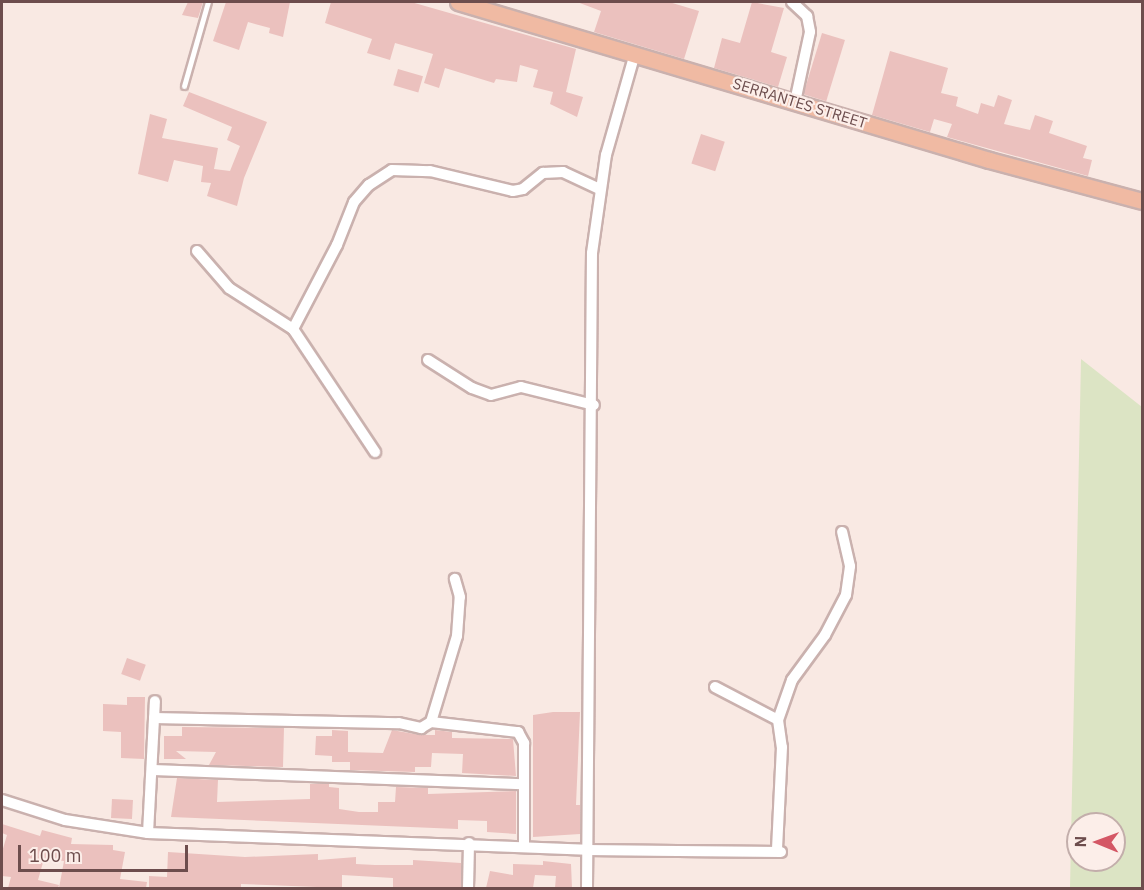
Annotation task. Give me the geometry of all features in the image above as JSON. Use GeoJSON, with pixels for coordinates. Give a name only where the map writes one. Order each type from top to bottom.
{"type":"FeatureCollection","features":[{"type":"Feature","properties":{"kind":"main road","name":"SERRANTES STREET"},"geometry":{"type":"LineString","coordinates":[[458,2],[989,160],[1143,201]]}},
{"type":"Feature","properties":{"kind":"street"},"geometry":{"type":"LineString","coordinates":[[792,2],[807,16],[810,32],[795,102]]}},
{"type":"Feature","properties":{"kind":"street"},"geometry":{"type":"LineString","coordinates":[[587,888],[594,405],[592,253],[599,189],[635,53]]}},
{"type":"Feature","properties":{"kind":"street"},"geometry":{"type":"LineString","coordinates":[[293,329],[337,245],[354,202],[369,184],[392,170],[430,171],[513,191],[524,189],[543,173],[563,172],[599,189]]}},
{"type":"Feature","properties":{"kind":"street"},"geometry":{"type":"LineString","coordinates":[[197,251],[229,288],[293,329],[375,452]]}},
{"type":"Feature","properties":{"kind":"street"},"geometry":{"type":"LineString","coordinates":[[428,360],[472,388],[491,395],[521,387],[594,405]]}},
{"type":"Feature","properties":{"kind":"street"},"geometry":{"type":"LineString","coordinates":[[2,800],[66,820],[148,833],[469,843],[588,850],[779,852],[782,747],[778,720],[788,688],[825,635],[849,584],[850,566],[842,532]]}},
{"type":"Feature","properties":{"kind":"street"},"geometry":{"type":"LineString","coordinates":[[431,722],[457,636],[460,597],[455,579]]}},
{"type":"Feature","properties":{"kind":"street"},"geometry":{"type":"LineString","coordinates":[[715,687],[778,720]]}},
{"type":"Feature","properties":{"kind":"street"},"geometry":{"type":"LineString","coordinates":[[148,833],[155,701]]}},
{"type":"Feature","properties":{"kind":"street"},"geometry":{"type":"LineString","coordinates":[[154,718],[399,723],[421,728],[431,722],[518,732],[524,743],[524,846]]}},
{"type":"Feature","properties":{"kind":"street"},"geometry":{"type":"LineString","coordinates":[[152,770],[524,784]]}},
{"type":"Feature","properties":{"kind":"street"},"geometry":{"type":"LineString","coordinates":[[468,888],[469,843]]}},
{"type":"Feature","properties":{"kind":"lane"},"geometry":{"type":"LineString","coordinates":[[184,86],[208,2]]}},
{"type":"Feature","properties":{"kind":"green space"},"geometry":{"type":"Polygon","coordinates":[[[1081,359],[1142,407],[1142,888],[1070,888],[1070,872],[1126,872],[1126,812],[1072,812],[1081,359]]]}},
{"type":"Feature","properties":{"kind":"building"},"geometry":{"type":"Polygon","coordinates":[[[188,2],[203,2],[198,18],[182,15],[188,2]]]}},
{"type":"Feature","properties":{"kind":"building"},"geometry":{"type":"Polygon","coordinates":[[[226,2],[290,2],[283,37],[269,33],[270,28],[248,22],[239,50],[213,41],[226,2]]]}},
{"type":"Feature","properties":{"kind":"building"},"geometry":{"type":"Polygon","coordinates":[[[331,2],[411,2],[576,49],[566,92],[583,97],[577,117],[550,104],[553,92],[533,87],[538,70],[520,65],[517,82],[496,79],[494,83],[445,68],[439,88],[424,83],[433,54],[395,43],[390,60],[367,53],[372,39],[325,23],[331,2]]]}},
{"type":"Feature","properties":{"kind":"building"},"geometry":{"type":"Polygon","coordinates":[[[577,2],[669,2],[699,11],[684,59],[594,32],[601,11],[577,2]]]}},
{"type":"Feature","properties":{"kind":"building"},"geometry":{"type":"Polygon","coordinates":[[[752,2],[784,8],[771,52],[787,57],[778,87],[714,68],[722,38],[740,43],[752,2]]]}},
{"type":"Feature","properties":{"kind":"building"},"geometry":{"type":"Polygon","coordinates":[[[822,33],[845,40],[826,101],[803,94],[822,33]]]}},
{"type":"Feature","properties":{"kind":"building"},"geometry":{"type":"Polygon","coordinates":[[[890,51],[948,68],[941,93],[958,97],[956,106],[978,114],[981,103],[994,107],[998,95],[1012,100],[1004,124],[1030,130],[1035,115],[1053,121],[1049,133],[1087,146],[1083,158],[1092,160],[1088,176],[947,137],[952,124],[934,119],[930,132],[872,115],[890,51]]]}},
{"type":"Feature","properties":{"kind":"building"},"geometry":{"type":"Polygon","coordinates":[[[398,69],[423,76],[418,93],[393,85],[398,69]]]}},
{"type":"Feature","properties":{"kind":"building"},"geometry":{"type":"Polygon","coordinates":[[[189,92],[267,122],[244,178],[237,206],[207,196],[211,183],[201,182],[203,166],[174,160],[168,182],[138,174],[150,114],[167,119],[162,138],[218,148],[214,169],[230,171],[240,146],[227,140],[232,127],[183,106],[189,92]]]}},
{"type":"Feature","properties":{"kind":"building"},"geometry":{"type":"Polygon","coordinates":[[[701,134],[725,142],[715,171],[691,163],[701,134]]]}},
{"type":"Feature","properties":{"kind":"building"},"geometry":{"type":"Polygon","coordinates":[[[127,658],[146,665],[140,681],[121,674],[127,658]]]}},
{"type":"Feature","properties":{"kind":"building"},"geometry":{"type":"Polygon","coordinates":[[[127,697],[145,697],[144,759],[121,758],[121,732],[103,731],[103,704],[127,705],[127,697]]]}},
{"type":"Feature","properties":{"kind":"building"},"geometry":{"type":"Polygon","coordinates":[[[580,712],[576,805],[580,805],[580,834],[533,837],[533,715],[580,712]]]}},
{"type":"Feature","properties":{"kind":"building"},"geometry":{"type":"Polygon","coordinates":[[[182,727],[284,728],[283,767],[209,765],[216,752],[176,751],[186,759],[164,759],[164,736],[182,736],[182,727]]]}},
{"type":"Feature","properties":{"kind":"building"},"geometry":{"type":"Polygon","coordinates":[[[332,730],[348,731],[348,752],[383,753],[392,730],[420,735],[435,735],[435,730],[452,732],[452,738],[513,739],[516,776],[462,773],[463,754],[432,753],[431,767],[415,767],[415,772],[350,770],[350,762],[332,762],[332,756],[315,755],[316,736],[332,736],[332,730]]]}},
{"type":"Feature","properties":{"kind":"building"},"geometry":{"type":"Polygon","coordinates":[[[177,778],[218,780],[217,802],[310,799],[310,784],[329,784],[329,787],[339,788],[339,809],[359,812],[378,812],[378,802],[395,802],[396,787],[428,788],[428,794],[516,791],[516,834],[487,832],[487,821],[458,820],[458,829],[171,817],[177,778]]]}},
{"type":"Feature","properties":{"kind":"building"},"geometry":{"type":"Polygon","coordinates":[[[112,799],[133,800],[132,819],[111,818],[112,799]]]}},
{"type":"Feature","properties":{"kind":"building"},"geometry":{"type":"Polygon","coordinates":[[[2,824],[40,836],[42,830],[72,838],[71,844],[113,845],[113,850],[125,852],[120,879],[147,882],[146,888],[59,888],[64,861],[44,859],[38,880],[59,885],[58,888],[8,888],[11,877],[2,876],[2,852],[7,835],[2,833],[2,824]]]}},
{"type":"Feature","properties":{"kind":"building"},"geometry":{"type":"Polygon","coordinates":[[[168,852],[245,857],[318,854],[318,860],[356,857],[356,864],[375,865],[413,865],[413,860],[461,863],[461,888],[393,888],[393,878],[342,875],[342,888],[241,884],[241,888],[149,888],[149,876],[167,877],[168,852]]]}},
{"type":"Feature","properties":{"kind":"building"},"geometry":{"type":"Polygon","coordinates":[[[543,861],[571,864],[572,888],[555,888],[556,876],[535,875],[533,888],[486,888],[490,871],[513,875],[513,864],[543,865],[543,861]]]}}]}
